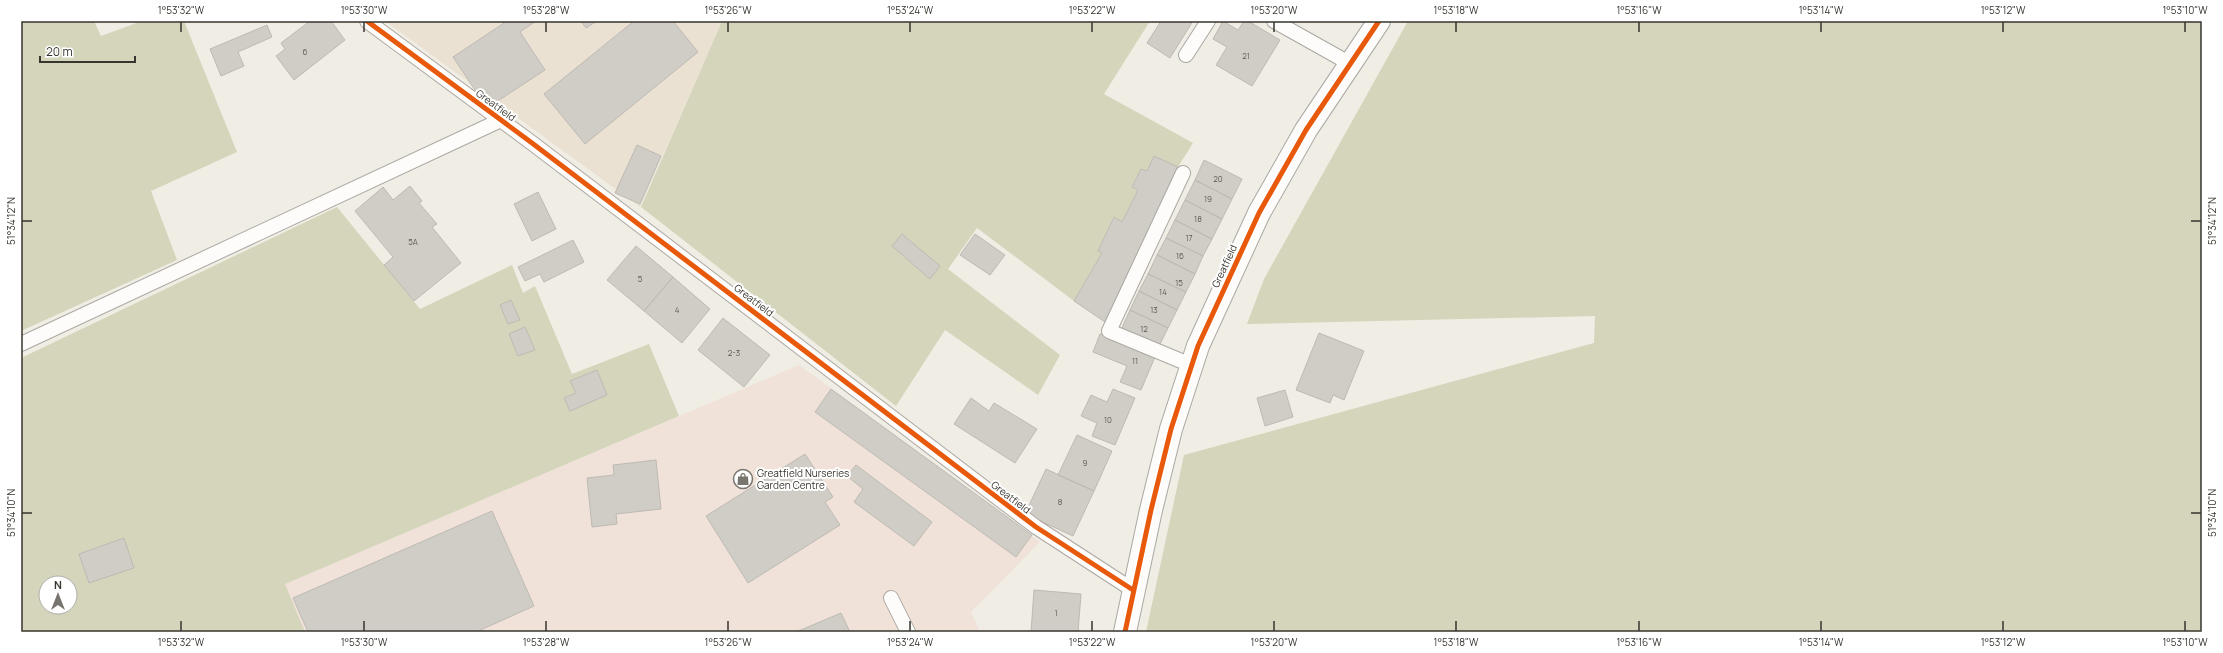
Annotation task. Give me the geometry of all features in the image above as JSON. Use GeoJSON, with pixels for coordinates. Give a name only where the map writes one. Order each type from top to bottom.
{"type":"FeatureCollection","features":[{"type":"Feature","properties":{"kind":"street","name":"Greatfield"},"geometry":{"type":"LineString","coordinates":[[1125,632],[1133,590],[1171,430],[1191,365],[1235,262],[1260,213],[1306,130],[1349,63],[1379,21]]}},
{"type":"Feature","properties":{"kind":"lane","name":"Greatfield"},"geometry":{"type":"LineString","coordinates":[[367,21],[502,120],[1036,527],[1133,590]]}},
{"type":"Feature","properties":{"kind":"lane"},"geometry":{"type":"LineString","coordinates":[[1186,55],[1208,21]]}},
{"type":"Feature","properties":{"kind":"lane"},"geometry":{"type":"LineString","coordinates":[[1274,21],[1349,63]]}},
{"type":"Feature","properties":{"kind":"lane"},"geometry":{"type":"LineString","coordinates":[[21,344],[502,120]]}},
{"type":"Feature","properties":{"kind":"lane"},"geometry":{"type":"LineString","coordinates":[[1183,173],[1109,331],[1191,365]]}},
{"type":"Feature","properties":{"kind":"lane"},"geometry":{"type":"LineString","coordinates":[[891,598],[908,632]]}},
{"type":"Feature","properties":{"kind":"shaded area"},"geometry":{"type":"Polygon","coordinates":[[[385,21],[722,21],[640,207],[385,21]]]}},
{"type":"Feature","properties":{"kind":"shaded area","name":"Greatfield Nurseries Garden Centre"},"geometry":{"type":"Polygon","coordinates":[[[799,365],[1040,542],[971,612],[980,632],[172,632],[799,365]]]}},
{"type":"Feature","properties":{"kind":"green space"},"geometry":{"type":"Polygon","coordinates":[[[21,21],[94,21],[101,36],[142,21],[184,21],[237,152],[151,191],[177,260],[21,331],[21,21]]]}},
{"type":"Feature","properties":{"kind":"green space"},"geometry":{"type":"Polygon","coordinates":[[[722,21],[1150,21],[1104,94],[1193,143],[1178,167],[1154,157],[1147,171],[1141,169],[1132,187],[1138,190],[1122,222],[1113,218],[1098,251],[1102,253],[1074,301],[977,228],[948,269],[1060,355],[1038,395],[945,330],[896,406],[641,207],[722,21]]]}},
{"type":"Feature","properties":{"kind":"green space"},"geometry":{"type":"Polygon","coordinates":[[[1408,21],[2202,21],[2202,628],[2197,632],[1146,632],[1184,455],[1594,343],[1595,316],[1247,324],[1264,279],[1408,21]]]}},
{"type":"Feature","properties":{"kind":"green space"},"geometry":{"type":"Polygon","coordinates":[[[337,207],[420,309],[512,265],[523,293],[535,286],[572,374],[649,344],[679,416],[285,584],[305,632],[21,632],[21,358],[337,207]]]}},
{"type":"Feature","properties":{"kind":"building"},"geometry":{"type":"Polygon","coordinates":[[[310,21],[331,21],[345,40],[294,80],[276,56],[285,49],[281,43],[310,21]]]}},
{"type":"Feature","properties":{"kind":"building"},"geometry":{"type":"Polygon","coordinates":[[[507,21],[536,21],[520,32],[545,70],[487,108],[453,57],[507,21]]]}},
{"type":"Feature","properties":{"kind":"building"},"geometry":{"type":"Polygon","coordinates":[[[581,21],[597,21],[586,28],[581,21]]]}},
{"type":"Feature","properties":{"kind":"building"},"geometry":{"type":"Polygon","coordinates":[[[634,21],[673,21],[698,52],[585,144],[544,94],[634,21]]]}},
{"type":"Feature","properties":{"kind":"building"},"geometry":{"type":"Polygon","coordinates":[[[1161,21],[1193,21],[1170,58],[1147,43],[1161,21]]]}},
{"type":"Feature","properties":{"kind":"building"},"geometry":{"type":"Polygon","coordinates":[[[1223,21],[1238,30],[1244,21],[1248,21],[1280,40],[1252,86],[1216,65],[1227,47],[1213,39],[1223,21]]]}},
{"type":"Feature","properties":{"kind":"building"},"geometry":{"type":"Polygon","coordinates":[[[267,25],[272,37],[238,52],[244,66],[221,76],[210,49],[267,25]]]}},
{"type":"Feature","properties":{"kind":"building"},"geometry":{"type":"Polygon","coordinates":[[[637,145],[661,156],[640,204],[615,193],[637,145]]]}},
{"type":"Feature","properties":{"kind":"building"},"geometry":{"type":"Polygon","coordinates":[[[1154,156],[1178,167],[1105,322],[1074,301],[1102,253],[1098,251],[1114,217],[1122,222],[1138,190],[1132,187],[1141,169],[1147,171],[1154,156]]]}},
{"type":"Feature","properties":{"kind":"building"},"geometry":{"type":"Polygon","coordinates":[[[1204,160],[1242,179],[1232,199],[1195,180],[1204,160]]]}},
{"type":"Feature","properties":{"kind":"building"},"geometry":{"type":"Polygon","coordinates":[[[1195,180],[1232,199],[1222,219],[1185,200],[1195,180]]]}},
{"type":"Feature","properties":{"kind":"building"},"geometry":{"type":"Polygon","coordinates":[[[410,186],[422,201],[419,203],[437,224],[432,227],[461,263],[414,301],[384,265],[393,257],[355,211],[383,187],[393,200],[410,186]]]}},
{"type":"Feature","properties":{"kind":"building"},"geometry":{"type":"Polygon","coordinates":[[[538,192],[556,229],[532,241],[514,204],[538,192]]]}},
{"type":"Feature","properties":{"kind":"building"},"geometry":{"type":"Polygon","coordinates":[[[1185,200],[1222,219],[1212,239],[1175,220],[1185,200]]]}},
{"type":"Feature","properties":{"kind":"building"},"geometry":{"type":"Polygon","coordinates":[[[1175,220],[1212,239],[1203,256],[1166,238],[1175,220]]]}},
{"type":"Feature","properties":{"kind":"building"},"geometry":{"type":"Polygon","coordinates":[[[902,234],[940,266],[930,279],[892,246],[902,234]]]}},
{"type":"Feature","properties":{"kind":"building"},"geometry":{"type":"Polygon","coordinates":[[[975,234],[1005,255],[990,275],[960,255],[975,234]]]}},
{"type":"Feature","properties":{"kind":"building"},"geometry":{"type":"Polygon","coordinates":[[[1166,238],[1203,256],[1195,274],[1157,255],[1166,238]]]}},
{"type":"Feature","properties":{"kind":"building"},"geometry":{"type":"Polygon","coordinates":[[[573,240],[584,262],[544,282],[540,274],[525,281],[518,267],[573,240]]]}},
{"type":"Feature","properties":{"kind":"building"},"geometry":{"type":"Polygon","coordinates":[[[636,246],[673,277],[644,311],[607,280],[636,246]]]}},
{"type":"Feature","properties":{"kind":"building"},"geometry":{"type":"Polygon","coordinates":[[[1157,255],[1195,274],[1186,292],[1148,274],[1157,255]]]}},
{"type":"Feature","properties":{"kind":"building"},"geometry":{"type":"Polygon","coordinates":[[[1148,274],[1186,292],[1177,310],[1139,291],[1148,274]]]}},
{"type":"Feature","properties":{"kind":"building"},"geometry":{"type":"Polygon","coordinates":[[[673,277],[710,309],[682,343],[644,311],[673,277]]]}},
{"type":"Feature","properties":{"kind":"building"},"geometry":{"type":"Polygon","coordinates":[[[1139,291],[1177,310],[1168,328],[1130,310],[1139,291]]]}},
{"type":"Feature","properties":{"kind":"building"},"geometry":{"type":"Polygon","coordinates":[[[511,300],[520,320],[508,324],[500,305],[511,300]]]}},
{"type":"Feature","properties":{"kind":"building"},"geometry":{"type":"Polygon","coordinates":[[[1130,310],[1168,328],[1158,348],[1121,330],[1130,310]]]}},
{"type":"Feature","properties":{"kind":"building"},"geometry":{"type":"Polygon","coordinates":[[[723,318],[770,355],[744,387],[698,350],[723,318]]]}},
{"type":"Feature","properties":{"kind":"building"},"geometry":{"type":"Polygon","coordinates":[[[525,327],[535,350],[518,356],[509,334],[525,327]]]}},
{"type":"Feature","properties":{"kind":"building"},"geometry":{"type":"Polygon","coordinates":[[[1319,333],[1364,351],[1344,400],[1333,395],[1330,403],[1296,390],[1319,333]]]}},
{"type":"Feature","properties":{"kind":"building"},"geometry":{"type":"Polygon","coordinates":[[[1100,334],[1155,357],[1141,390],[1120,382],[1127,366],[1093,352],[1100,334]]]}},
{"type":"Feature","properties":{"kind":"building"},"geometry":{"type":"Polygon","coordinates":[[[597,370],[607,395],[570,411],[564,398],[576,393],[570,381],[597,370]]]}},
{"type":"Feature","properties":{"kind":"building"},"geometry":{"type":"Polygon","coordinates":[[[831,389],[1032,535],[1016,557],[815,412],[831,389]]]}},
{"type":"Feature","properties":{"kind":"building"},"geometry":{"type":"Polygon","coordinates":[[[1113,389],[1135,398],[1115,445],[1092,436],[1097,423],[1081,416],[1091,395],[1107,402],[1113,389]]]}},
{"type":"Feature","properties":{"kind":"building"},"geometry":{"type":"Polygon","coordinates":[[[1285,390],[1293,417],[1265,426],[1257,398],[1285,390]]]}},
{"type":"Feature","properties":{"kind":"building"},"geometry":{"type":"Polygon","coordinates":[[[971,398],[989,411],[994,403],[1037,429],[1015,463],[954,424],[971,398]]]}},
{"type":"Feature","properties":{"kind":"building"},"geometry":{"type":"Polygon","coordinates":[[[1077,435],[1112,451],[1094,491],[1058,475],[1077,435]]]}},
{"type":"Feature","properties":{"kind":"building"},"geometry":{"type":"Polygon","coordinates":[[[805,454],[833,497],[825,502],[840,525],[748,583],[706,516],[805,454]]]}},
{"type":"Feature","properties":{"kind":"building"},"geometry":{"type":"Polygon","coordinates":[[[656,460],[661,509],[616,514],[617,524],[592,527],[587,478],[614,475],[613,465],[656,460]]]}},
{"type":"Feature","properties":{"kind":"building"},"geometry":{"type":"Polygon","coordinates":[[[856,465],[932,522],[914,546],[854,502],[863,489],[847,476],[856,465]]]}},
{"type":"Feature","properties":{"kind":"building"},"geometry":{"type":"Polygon","coordinates":[[[1046,469],[1094,491],[1073,536],[1025,514],[1046,469]]]}},
{"type":"Feature","properties":{"kind":"building"},"geometry":{"type":"Polygon","coordinates":[[[492,511],[534,606],[476,632],[308,632],[293,598],[492,511]]]}},
{"type":"Feature","properties":{"kind":"building"},"geometry":{"type":"Polygon","coordinates":[[[124,538],[134,568],[89,583],[79,554],[124,538]]]}},
{"type":"Feature","properties":{"kind":"building"},"geometry":{"type":"Polygon","coordinates":[[[1034,590],[1081,594],[1078,632],[1031,632],[1034,590]]]}},
{"type":"Feature","properties":{"kind":"building"},"geometry":{"type":"Polygon","coordinates":[[[841,613],[850,632],[796,632],[841,613]]]}},
{"type":"Feature","properties":{"kind":"cycle path"},"geometry":{"type":"LineString","coordinates":[[367,21],[532,143],[1036,527],[1133,590]]}},
{"type":"Feature","properties":{"kind":"cycle path"},"geometry":{"type":"LineString","coordinates":[[1125,632],[1151,510],[1171,429],[1198,346],[1259,213],[1306,130],[1379,21]]}},
{"type":"Feature","properties":{"kind":"place","name":"Greatfield Nurseries Garden Centre"},"geometry":{"type":"Point","coordinates":[743,479]}}]}
